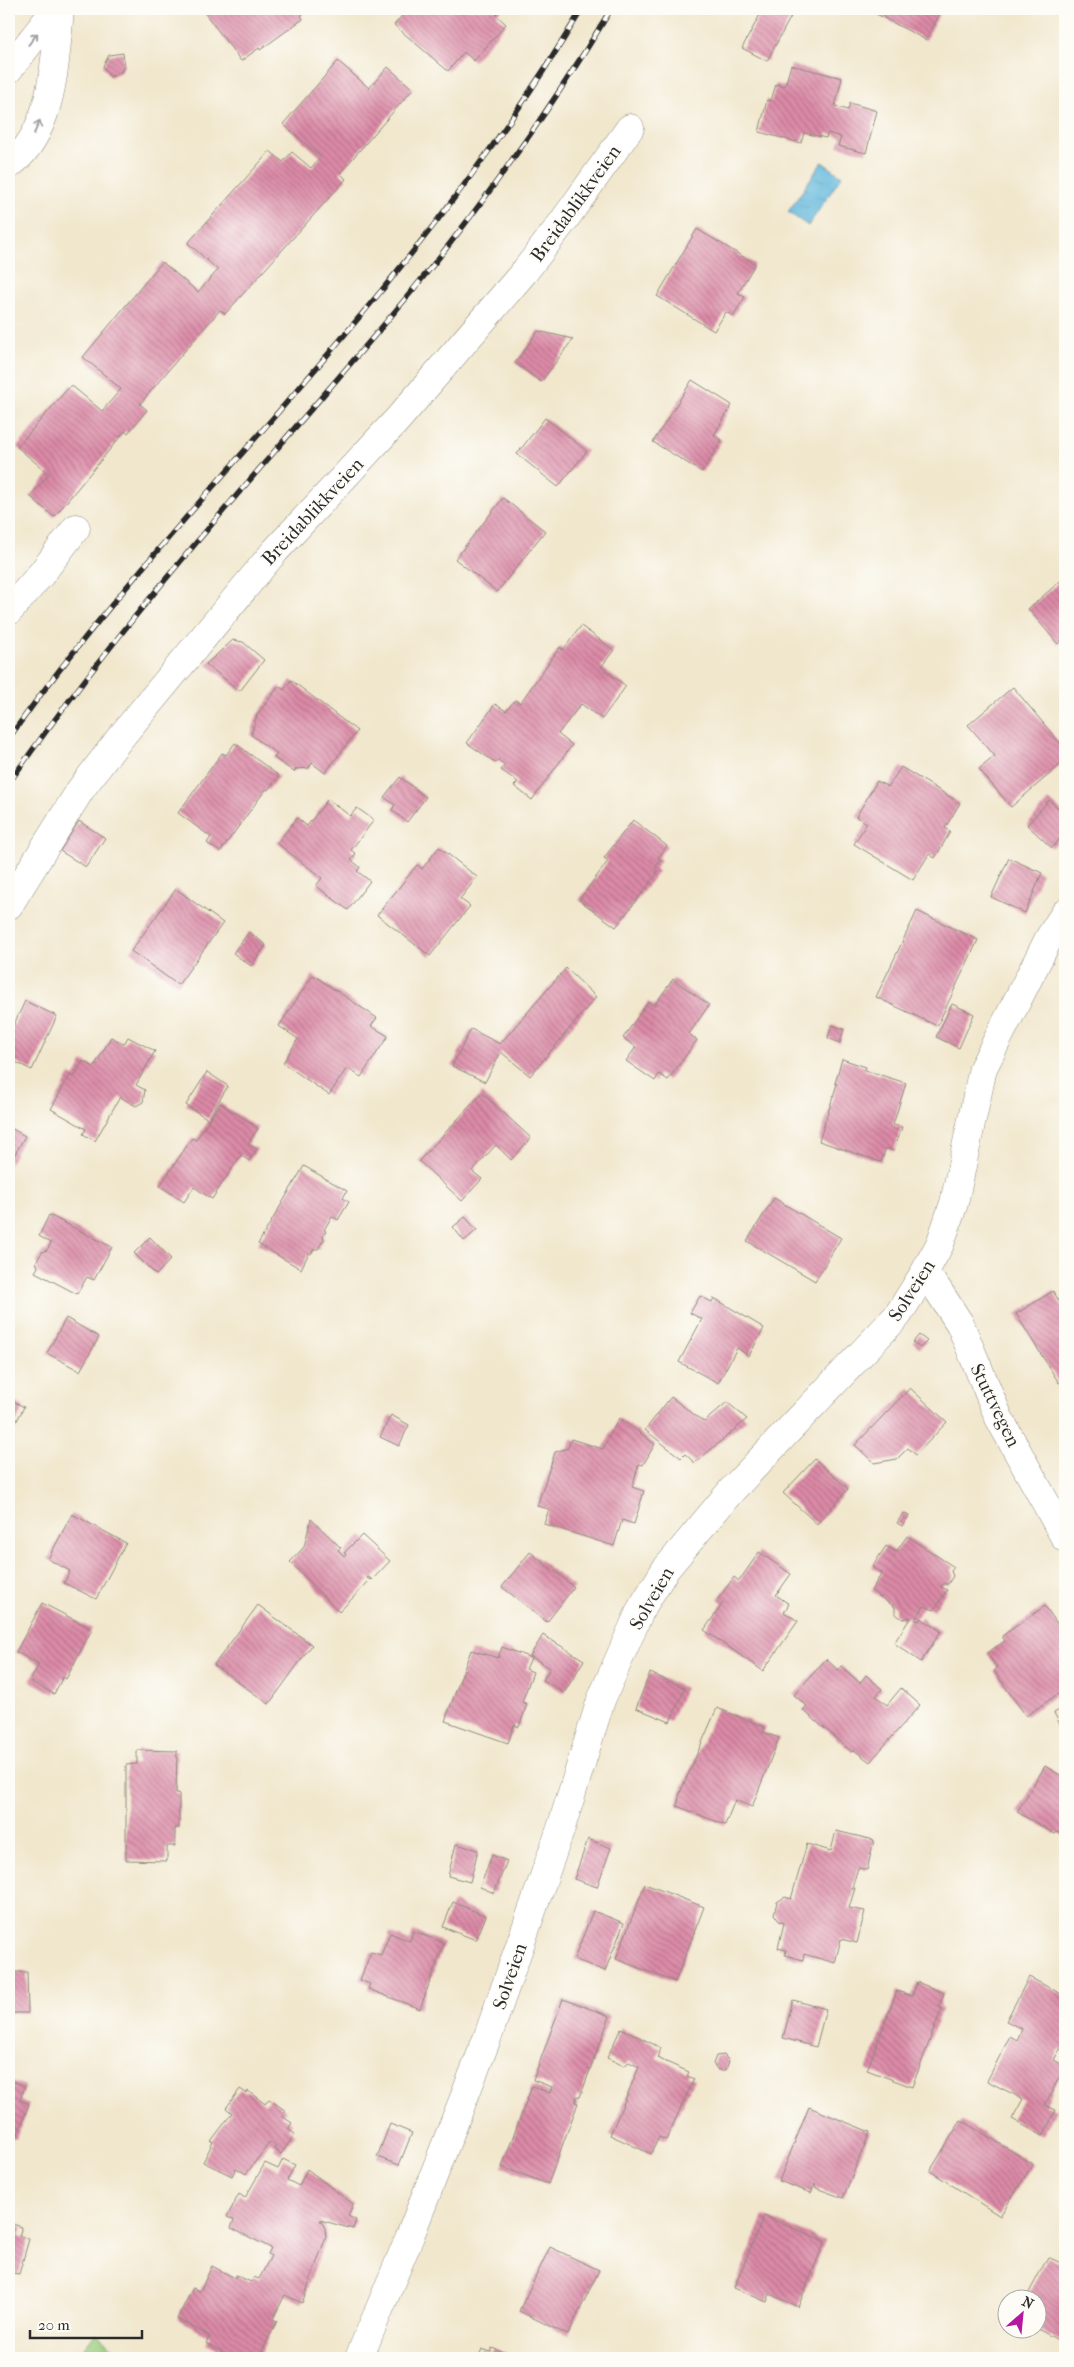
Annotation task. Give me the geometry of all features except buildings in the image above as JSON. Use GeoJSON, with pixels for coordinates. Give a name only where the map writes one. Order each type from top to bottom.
{"type":"FeatureCollection","features":[{"type":"Feature","properties":{"kind":"main road"},"geometry":{"type":"LineString","coordinates":[[9,81],[9,68],[56,9]]}},
{"type":"Feature","properties":{"kind":"main road"},"geometry":{"type":"LineString","coordinates":[[9,166],[26,147],[44,110],[53,81],[60,9]]}},
{"type":"Feature","properties":{"kind":"main road","name":"Breidablikkveien"},"geometry":{"type":"LineString","coordinates":[[9,905],[81,789],[120,738],[275,551],[398,419],[525,271],[562,224],[630,128]]}},
{"type":"Feature","properties":{"kind":"main road"},"geometry":{"type":"LineString","coordinates":[[9,611],[42,573],[76,528]]}},
{"type":"Feature","properties":{"kind":"main road","name":"Solveien"},"geometry":{"type":"LineString","coordinates":[[359,2358],[410,2236],[488,2036],[560,1831],[601,1700],[641,1609],[665,1570],[731,1491],[898,1315],[923,1276],[940,1244],[954,1203],[983,1068],[1049,938],[1065,913]]}},
{"type":"Feature","properties":{"kind":"main road","name":"Stuttvegen"},"geometry":{"type":"LineString","coordinates":[[923,1276],[936,1287],[960,1324],[999,1418],[1065,1538]]}},
{"type":"Feature","properties":{"kind":"green space"},"geometry":{"type":"Polygon","coordinates":[[[95,2333],[121,2354],[117,2358],[76,2358],[95,2333]]]}},
{"type":"Feature","properties":{"kind":"water"},"geometry":{"type":"Polygon","coordinates":[[[822,162],[842,176],[808,226],[788,212],[822,162]]]}},
{"type":"Feature","properties":{"kind":"railway"},"geometry":{"type":"LineString","coordinates":[[9,738],[88,633],[410,256],[500,135],[556,52],[582,9]]}},
{"type":"Feature","properties":{"kind":"railway"},"geometry":{"type":"LineString","coordinates":[[9,783],[72,697],[137,614],[389,319],[455,237],[536,125],[575,68],[611,9]]}}]}
